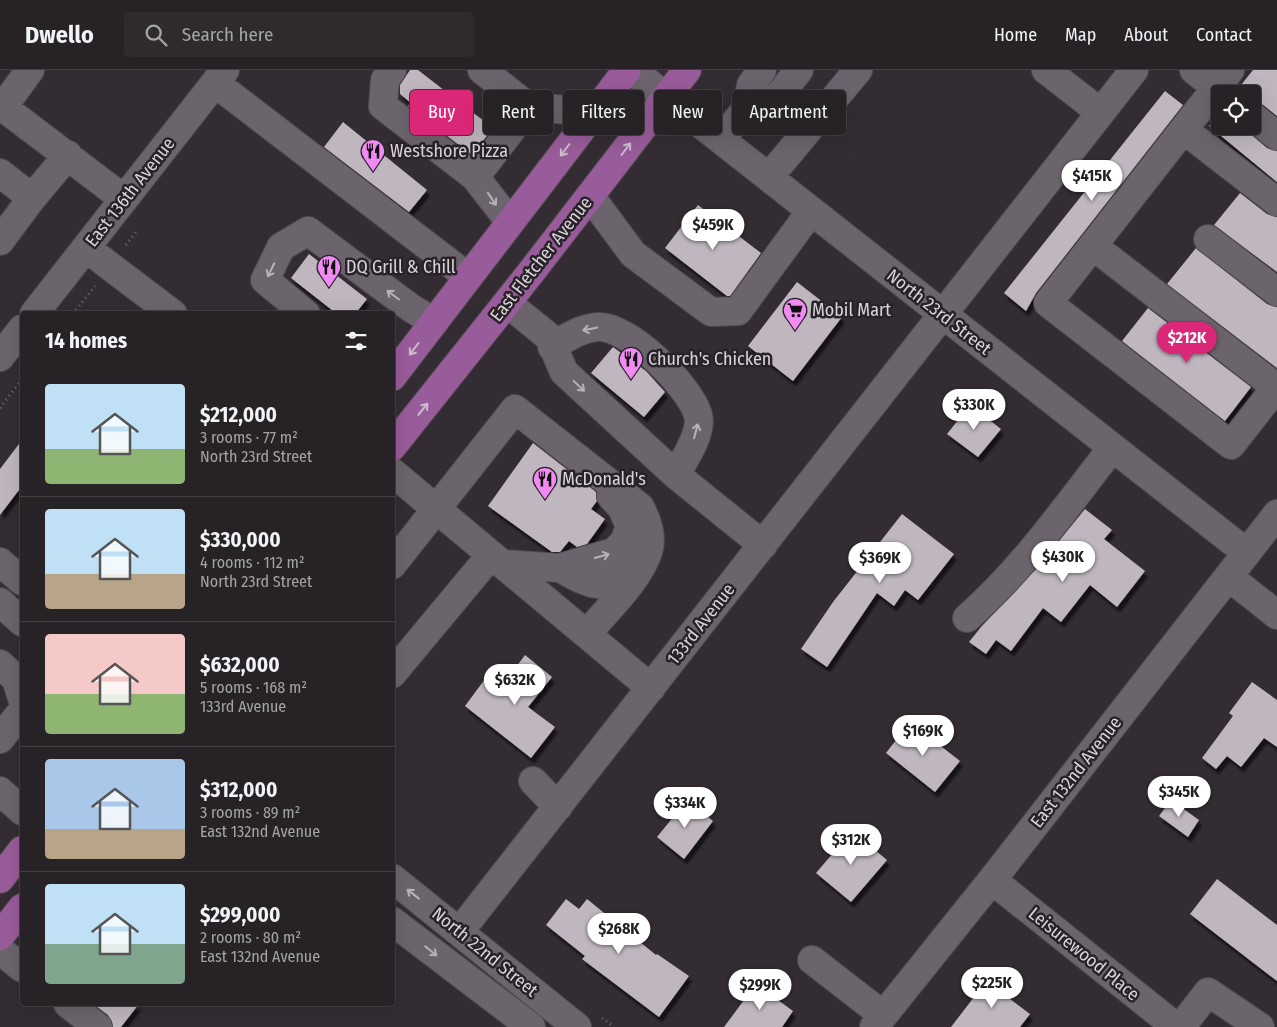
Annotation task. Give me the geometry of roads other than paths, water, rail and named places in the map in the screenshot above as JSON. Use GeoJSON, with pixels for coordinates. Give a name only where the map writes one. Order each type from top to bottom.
{"type":"FeatureCollection","features":[{"type":"Feature","properties":{"kind":"main road"},"geometry":{"type":"LineString","coordinates":[[612,90],[627,70]]}},
{"type":"Feature","properties":{"kind":"main road","name":"East Fletcher Avenue"},"geometry":{"type":"LineString","coordinates":[[672,90],[687,70]]}},
{"type":"Feature","properties":{"kind":"main road","name":"East Fletcher Avenue"},"geometry":{"type":"LineString","coordinates":[[395,443],[654,113]]}},
{"type":"Feature","properties":{"kind":"main road"},"geometry":{"type":"LineString","coordinates":[[395,372],[577,135]]}},
{"type":"Feature","properties":{"kind":"main road"},"geometry":{"type":"LineString","coordinates":[[0,879],[20,853]]}},
{"type":"Feature","properties":{"kind":"main road"},"geometry":{"type":"LineString","coordinates":[[0,936],[20,911]]}},
{"type":"Feature","properties":{"kind":"street"},"geometry":{"type":"LineString","coordinates":[[30,70],[1,106],[124,198]]}},
{"type":"Feature","properties":{"kind":"street"},"geometry":{"type":"LineString","coordinates":[[392,70],[384,80],[384,106],[474,177],[510,222]]}},
{"type":"Feature","properties":{"kind":"street"},"geometry":{"type":"LineString","coordinates":[[482,70],[507,90]]}},
{"type":"Feature","properties":{"kind":"street","name":"North 23rd Street"},"geometry":{"type":"LineString","coordinates":[[632,70],[656,90]]}},
{"type":"Feature","properties":{"kind":"street"},"geometry":{"type":"LineString","coordinates":[[750,90],[751,84],[762,70]]}},
{"type":"Feature","properties":{"kind":"street"},"geometry":{"type":"LineString","coordinates":[[784,90],[799,70]]}},
{"type":"Feature","properties":{"kind":"street"},"geometry":{"type":"LineString","coordinates":[[769,177],[858,70]]}},
{"type":"Feature","properties":{"kind":"street","name":"133rd Avenue"},"geometry":{"type":"LineString","coordinates":[[460,931],[1134,70]]}},
{"type":"Feature","properties":{"kind":"street"},"geometry":{"type":"LineString","coordinates":[[1093,246],[1277,386],[1231,445],[1048,303],[1184,130],[1224,84],[1194,70]]}},
{"type":"Feature","properties":{"kind":"street"},"geometry":{"type":"LineString","coordinates":[[1051,71],[1100,112]]}},
{"type":"Feature","properties":{"kind":"street"},"geometry":{"type":"LineString","coordinates":[[220,76],[468,278]]}},
{"type":"Feature","properties":{"kind":"street","name":"East 136th Avenue"},"geometry":{"type":"LineString","coordinates":[[36,311],[220,76]]}},
{"type":"Feature","properties":{"kind":"street"},"geometry":{"type":"LineString","coordinates":[[1261,123],[1277,136]]}},
{"type":"Feature","properties":{"kind":"street"},"geometry":{"type":"LineString","coordinates":[[721,139],[732,126]]}},
{"type":"Feature","properties":{"kind":"street"},"geometry":{"type":"LineString","coordinates":[[1184,130],[1277,202]]}},
{"type":"Feature","properties":{"kind":"street"},"geometry":{"type":"LineString","coordinates":[[474,177],[507,135]]}},
{"type":"Feature","properties":{"kind":"street","name":"North 23rd Street"},"geometry":{"type":"LineString","coordinates":[[716,135],[1246,553]]}},
{"type":"Feature","properties":{"kind":"street"},"geometry":{"type":"LineString","coordinates":[[0,241],[32,198],[68,155]]}},
{"type":"Feature","properties":{"kind":"street"},"geometry":{"type":"LineString","coordinates":[[0,173],[32,198]]}},
{"type":"Feature","properties":{"kind":"street"},"geometry":{"type":"LineString","coordinates":[[590,196],[633,254],[712,312],[738,310],[811,211]]}},
{"type":"Feature","properties":{"kind":"street"},"geometry":{"type":"LineString","coordinates":[[302,311],[266,280],[282,247],[308,231],[411,308],[434,322]]}},
{"type":"Feature","properties":{"kind":"street"},"geometry":{"type":"LineString","coordinates":[[1208,239],[1277,292]]}},
{"type":"Feature","properties":{"kind":"street"},"geometry":{"type":"LineString","coordinates":[[86,248],[169,311]]}},
{"type":"Feature","properties":{"kind":"street"},"geometry":{"type":"LineString","coordinates":[[507,303],[549,337],[564,372],[676,475],[763,545]]}},
{"type":"Feature","properties":{"kind":"street"},"geometry":{"type":"LineString","coordinates":[[552,346],[582,330],[598,327],[609,328],[625,335],[660,363],[689,397],[698,415],[695,437],[676,475]]}},
{"type":"Feature","properties":{"kind":"street"},"geometry":{"type":"LineString","coordinates":[[0,357],[20,332]]}},
{"type":"Feature","properties":{"kind":"street"},"geometry":{"type":"LineString","coordinates":[[395,561],[515,410],[640,507],[649,523],[648,551],[634,577],[587,634]]}},
{"type":"Feature","properties":{"kind":"street"},"geometry":{"type":"LineString","coordinates":[[497,560],[560,568],[614,552],[624,542],[630,527],[622,508],[546,445],[543,431]]}},
{"type":"Feature","properties":{"kind":"street"},"geometry":{"type":"LineString","coordinates":[[967,618],[1021,564],[1112,448]]}},
{"type":"Feature","properties":{"kind":"street"},"geometry":{"type":"LineString","coordinates":[[395,475],[651,688]]}},
{"type":"Feature","properties":{"kind":"street","name":"East 132nd Avenue"},"geometry":{"type":"LineString","coordinates":[[878,1021],[992,880],[1277,514]]}},
{"type":"Feature","properties":{"kind":"street"},"geometry":{"type":"LineString","coordinates":[[395,671],[497,560]]}},
{"type":"Feature","properties":{"kind":"street"},"geometry":{"type":"LineString","coordinates":[[0,562],[20,578]]}},
{"type":"Feature","properties":{"kind":"street"},"geometry":{"type":"LineString","coordinates":[[1229,577],[1277,615]]}},
{"type":"Feature","properties":{"kind":"street"},"geometry":{"type":"LineString","coordinates":[[0,603],[20,620]]}},
{"type":"Feature","properties":{"kind":"street"},"geometry":{"type":"LineString","coordinates":[[0,664],[16,679],[20,692]]}},
{"type":"Feature","properties":{"kind":"street"},"geometry":{"type":"LineString","coordinates":[[0,739],[20,714]]}},
{"type":"Feature","properties":{"kind":"street"},"geometry":{"type":"LineString","coordinates":[[533,781],[558,807]]}},
{"type":"Feature","properties":{"kind":"street"},"geometry":{"type":"LineString","coordinates":[[0,791],[20,809]]}},
{"type":"Feature","properties":{"kind":"street","name":"North 22nd Street"},"geometry":{"type":"LineString","coordinates":[[395,880],[460,931],[576,1027]]}},
{"type":"Feature","properties":{"kind":"street","name":"Leisurewood Place"},"geometry":{"type":"LineString","coordinates":[[992,880],[1176,1027]]}},
{"type":"Feature","properties":{"kind":"street","name":"North 22nd Street"},"geometry":{"type":"LineString","coordinates":[[395,923],[528,1026]]}},
{"type":"Feature","properties":{"kind":"street"},"geometry":{"type":"LineString","coordinates":[[0,950],[20,966]]}},
{"type":"Feature","properties":{"kind":"street"},"geometry":{"type":"LineString","coordinates":[[812,960],[878,1021]]}},
{"type":"Feature","properties":{"kind":"street"},"geometry":{"type":"LineString","coordinates":[[1181,1027],[1208,992],[1260,1027]]}},
{"type":"Feature","properties":{"kind":"street"},"geometry":{"type":"LineString","coordinates":[[71,1006],[98,1027]]}},
{"type":"Feature","properties":{"kind":"place","name":"Westshore Pizza"},"geometry":{"type":"Point","coordinates":[373,172]}},
{"type":"Feature","properties":{"kind":"place","name":"DQ Grill & Chill"},"geometry":{"type":"Point","coordinates":[329,288]}},
{"type":"Feature","properties":{"kind":"place","name":"Mobil Mart"},"geometry":{"type":"Point","coordinates":[795,331]}},
{"type":"Feature","properties":{"kind":"place","name":"Church's Chicken"},"geometry":{"type":"Point","coordinates":[631,380]}},
{"type":"Feature","properties":{"kind":"place","name":"McDonald's"},"geometry":{"type":"Point","coordinates":[545,500]}}]}
